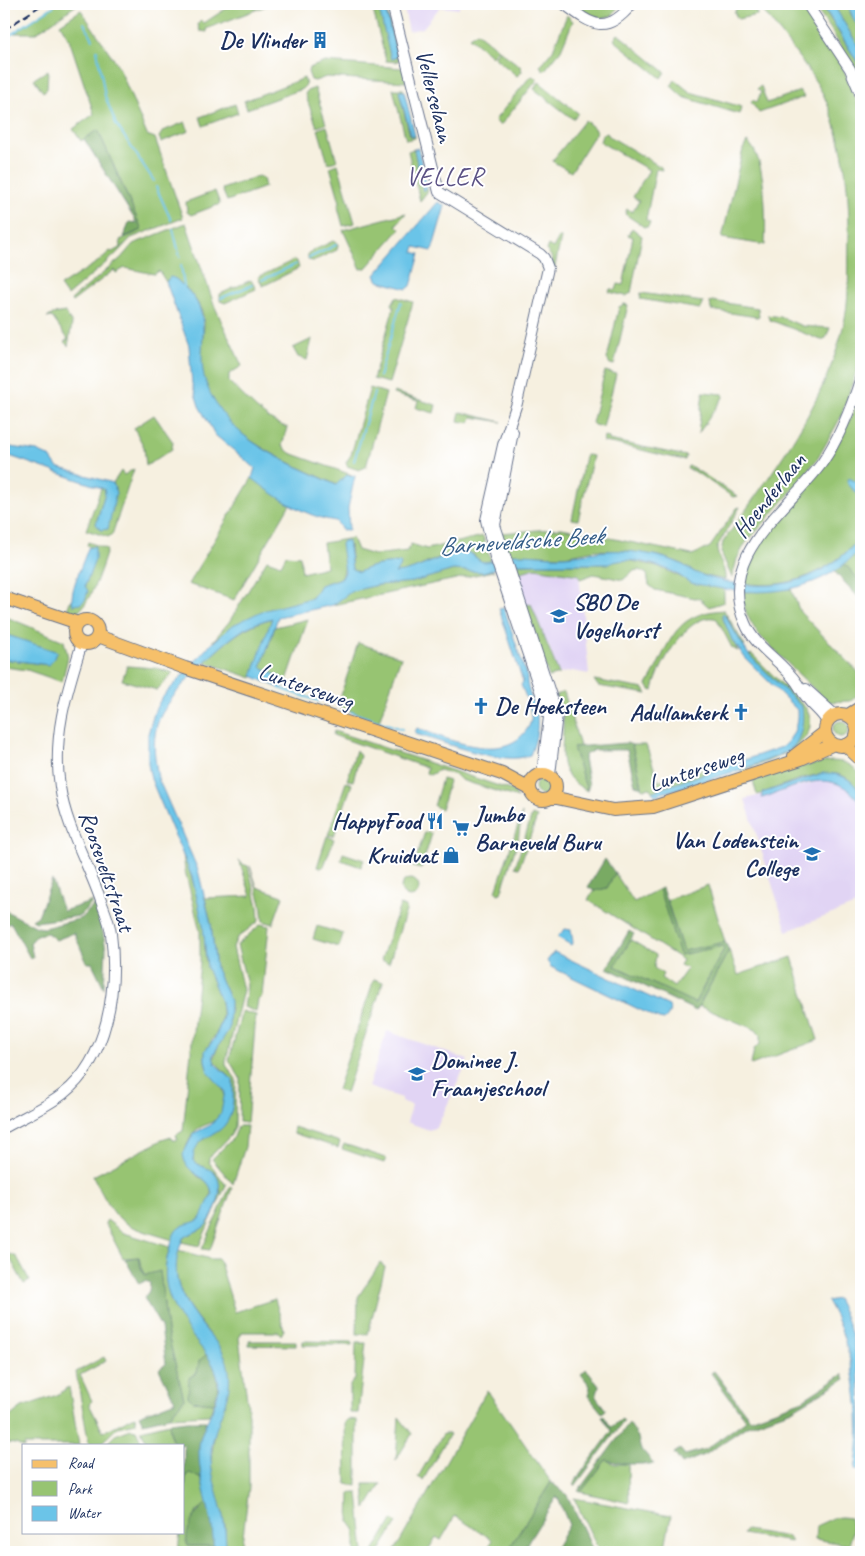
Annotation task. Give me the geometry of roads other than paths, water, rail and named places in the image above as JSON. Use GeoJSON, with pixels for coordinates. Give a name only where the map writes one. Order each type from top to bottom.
{"type":"FeatureCollection","features":[{"type":"Feature","properties":{"kind":"main road"},"geometry":{"type":"LineString","coordinates":[[4,598],[76,628],[82,643],[88,644],[98,636],[96,624],[90,620],[76,628],[4,606]]}},
{"type":"Feature","properties":{"kind":"main road","name":"Lunterseweg"},"geometry":{"type":"LineString","coordinates":[[98,636],[192,670],[502,774],[544,783],[596,807],[625,811],[653,807],[779,765],[801,760],[852,738]]}},
{"type":"Feature","properties":{"kind":"main road","name":"Lunterseweg"},"geometry":{"type":"LineString","coordinates":[[779,765],[817,740],[834,721],[861,707]]}},
{"type":"Feature","properties":{"kind":"main road"},"geometry":{"type":"LineString","coordinates":[[834,721],[852,738]]}},
{"type":"Feature","properties":{"kind":"main road"},"geometry":{"type":"LineString","coordinates":[[834,721],[852,738],[861,760]]}},
{"type":"Feature","properties":{"kind":"street","name":"Vellerselaan"},"geometry":{"type":"LineString","coordinates":[[392,4],[439,192],[540,254],[547,263],[548,274],[508,445],[486,520],[557,714],[544,783]]}},
{"type":"Feature","properties":{"kind":"street"},"geometry":{"type":"LineString","coordinates":[[564,4],[591,24],[605,24],[617,17],[632,4]]}},
{"type":"Feature","properties":{"kind":"street"},"geometry":{"type":"LineString","coordinates":[[617,17],[623,4]]}},
{"type":"Feature","properties":{"kind":"street"},"geometry":{"type":"LineString","coordinates":[[808,4],[850,69],[861,94]]}},
{"type":"Feature","properties":{"kind":"street","name":"Hoenderlaan"},"geometry":{"type":"LineString","coordinates":[[834,721],[803,686],[797,683],[750,633],[740,611],[737,596],[738,578],[749,548],[797,494],[822,462],[847,417],[861,377]]}},
{"type":"Feature","properties":{"kind":"street","name":"Rooseveltstraat"},"geometry":{"type":"LineString","coordinates":[[4,1128],[49,1104],[78,1080],[97,1049],[110,998],[111,932],[65,809],[60,786],[60,723],[69,682],[82,643]]}},
{"type":"Feature","properties":{"kind":"water"},"geometry":{"type":"Polygon","coordinates":[[[822,4],[833,4],[861,51],[861,68],[822,4]]]}},
{"type":"Feature","properties":{"kind":"water"},"geometry":{"type":"Polygon","coordinates":[[[852,4],[861,4],[861,29],[854,21],[849,8],[852,4]]]}},
{"type":"Feature","properties":{"kind":"water"},"geometry":{"type":"Polygon","coordinates":[[[385,8],[397,57],[391,59],[379,9],[385,8]]]}},
{"type":"Feature","properties":{"kind":"water"},"geometry":{"type":"Polygon","coordinates":[[[399,91],[404,91],[415,136],[411,136],[399,91]]]}},
{"type":"Feature","properties":{"kind":"water"},"geometry":{"type":"Polygon","coordinates":[[[418,148],[427,187],[423,191],[414,149],[418,148]]]}},
{"type":"Feature","properties":{"kind":"water"},"geometry":{"type":"Polygon","coordinates":[[[438,202],[445,206],[432,251],[415,247],[413,252],[420,254],[411,286],[407,289],[378,281],[375,275],[438,202]]]}},
{"type":"Feature","properties":{"kind":"water"},"geometry":{"type":"Polygon","coordinates":[[[170,277],[177,280],[193,297],[200,308],[203,332],[203,369],[206,383],[216,403],[228,420],[243,435],[260,447],[336,485],[347,475],[355,476],[348,508],[349,530],[342,530],[336,521],[302,511],[271,492],[252,478],[255,468],[215,435],[199,406],[192,384],[189,346],[166,282],[170,277]]]}},
{"type":"Feature","properties":{"kind":"water"},"geometry":{"type":"Polygon","coordinates":[[[4,446],[37,451],[50,457],[57,467],[113,483],[116,493],[108,529],[101,530],[96,524],[105,493],[104,489],[4,454],[4,446]]]}},
{"type":"Feature","properties":{"kind":"water"},"geometry":{"type":"Polygon","coordinates":[[[849,478],[861,484],[861,498],[847,483],[849,478]]]}},
{"type":"Feature","properties":{"kind":"water"},"geometry":{"type":"Polygon","coordinates":[[[861,537],[861,548],[847,562],[831,573],[814,582],[796,588],[777,591],[738,591],[694,584],[660,567],[624,560],[609,564],[511,564],[483,572],[453,570],[413,582],[378,585],[352,591],[333,605],[278,617],[261,667],[283,679],[286,683],[283,687],[279,688],[252,676],[272,618],[244,629],[233,637],[194,672],[170,700],[157,725],[155,738],[154,745],[158,778],[198,870],[211,924],[216,969],[230,1001],[229,1029],[213,1055],[215,1064],[233,1080],[232,1110],[224,1126],[197,1146],[193,1159],[198,1164],[213,1171],[218,1179],[218,1201],[212,1216],[204,1227],[183,1238],[176,1266],[177,1278],[185,1300],[221,1349],[228,1366],[229,1388],[211,1451],[213,1474],[224,1521],[226,1552],[213,1552],[212,1526],[201,1474],[199,1447],[204,1429],[215,1404],[219,1387],[218,1378],[210,1360],[176,1311],[167,1288],[165,1276],[166,1262],[175,1232],[181,1226],[200,1219],[212,1194],[207,1182],[193,1172],[185,1162],[183,1154],[194,1133],[211,1125],[221,1113],[225,1091],[208,1072],[205,1050],[214,1040],[223,1016],[221,1001],[207,968],[203,925],[192,877],[151,779],[148,764],[148,734],[155,710],[161,699],[207,648],[233,625],[262,611],[312,598],[320,585],[342,578],[345,572],[341,544],[343,541],[348,541],[352,569],[359,572],[375,566],[400,562],[401,565],[395,573],[404,572],[445,556],[463,552],[470,553],[480,561],[486,562],[514,554],[564,556],[616,551],[645,553],[666,558],[682,564],[696,573],[718,580],[740,584],[771,585],[793,582],[815,574],[844,554],[861,537]]]}},
{"type":"Feature","properties":{"kind":"water"},"geometry":{"type":"Polygon","coordinates":[[[95,546],[95,560],[85,586],[88,591],[85,600],[80,604],[73,605],[74,585],[88,548],[95,546]]]}},
{"type":"Feature","properties":{"kind":"water"},"geometry":{"type":"Polygon","coordinates":[[[504,608],[527,677],[528,687],[537,716],[536,736],[530,755],[519,758],[490,756],[416,734],[417,728],[443,738],[473,746],[488,747],[502,746],[515,741],[525,732],[531,722],[530,711],[521,685],[523,682],[499,609],[504,608]]]}},
{"type":"Feature","properties":{"kind":"water"},"geometry":{"type":"Polygon","coordinates":[[[723,613],[749,655],[802,707],[803,717],[800,733],[793,747],[784,753],[728,774],[655,795],[652,792],[782,747],[790,739],[794,730],[797,721],[797,710],[746,659],[732,640],[722,616],[723,613]]]}},
{"type":"Feature","properties":{"kind":"water"},"geometry":{"type":"Polygon","coordinates":[[[4,634],[58,652],[49,665],[4,659],[4,634]]]}},
{"type":"Feature","properties":{"kind":"water"},"geometry":{"type":"Polygon","coordinates":[[[823,773],[830,773],[850,780],[858,790],[861,804],[839,784],[827,781],[803,784],[762,798],[762,793],[823,773]]]}},
{"type":"Feature","properties":{"kind":"water"},"geometry":{"type":"Polygon","coordinates":[[[565,929],[571,930],[573,942],[571,945],[557,937],[565,929]]]}},
{"type":"Feature","properties":{"kind":"water"},"geometry":{"type":"Polygon","coordinates":[[[554,952],[669,1006],[668,1016],[664,1020],[659,1019],[551,967],[547,961],[554,952]]]}},
{"type":"Feature","properties":{"kind":"water"},"geometry":{"type":"Polygon","coordinates":[[[837,1299],[853,1339],[857,1360],[861,1405],[861,1472],[855,1469],[858,1450],[857,1406],[850,1360],[844,1338],[827,1301],[837,1299]]]}},
{"type":"Feature","properties":{"kind":"waterway"},"geometry":{"type":"LineString","coordinates":[[4,39],[54,6]]}},
{"type":"Feature","properties":{"kind":"waterway"},"geometry":{"type":"LineString","coordinates":[[84,23],[93,39]]}},
{"type":"Feature","properties":{"kind":"waterway"},"geometry":{"type":"LineString","coordinates":[[97,50],[105,96],[116,124],[154,181]]}},
{"type":"Feature","properties":{"kind":"waterway"},"geometry":{"type":"LineString","coordinates":[[156,187],[171,220]]}},
{"type":"Feature","properties":{"kind":"waterway"},"geometry":{"type":"LineString","coordinates":[[173,229],[180,257]]}},
{"type":"Feature","properties":{"kind":"waterway"},"geometry":{"type":"LineString","coordinates":[[309,258],[336,245]]}},
{"type":"Feature","properties":{"kind":"waterway"},"geometry":{"type":"LineString","coordinates":[[262,280],[296,264]]}},
{"type":"Feature","properties":{"kind":"waterway"},"geometry":{"type":"LineString","coordinates":[[181,265],[184,287]]}},
{"type":"Feature","properties":{"kind":"waterway"},"geometry":{"type":"LineString","coordinates":[[221,298],[252,285]]}},
{"type":"Feature","properties":{"kind":"waterway"},"geometry":{"type":"LineString","coordinates":[[379,377],[401,302]]}},
{"type":"Feature","properties":{"kind":"waterway"},"geometry":{"type":"LineString","coordinates":[[354,461],[374,393]]}},
{"type":"Feature","properties":{"kind":"waterway"},"geometry":{"type":"LineString","coordinates":[[279,688],[319,701]]}},
{"type":"Feature","properties":{"kind":"waterway"},"geometry":{"type":"LineString","coordinates":[[351,712],[402,729]]}},
{"type":"Feature","properties":{"kind":"railway"},"geometry":{"type":"LineString","coordinates":[[4,30],[43,4]]}},
{"type":"Feature","properties":{"kind":"place","name":"De Vlinder"},"geometry":{"type":"Point","coordinates":[320,40]}},
{"type":"Feature","properties":{"kind":"place","name":"SBO De Vogelhorst"},"geometry":{"type":"Point","coordinates":[559,616]}},
{"type":"Feature","properties":{"kind":"place","name":"De Hoeksteen"},"geometry":{"type":"Point","coordinates":[481,706]}},
{"type":"Feature","properties":{"kind":"place","name":"Adullamkerk"},"geometry":{"type":"Point","coordinates":[741,712]}},
{"type":"Feature","properties":{"kind":"place","name":"HappyFood"},"geometry":{"type":"Point","coordinates":[435,821]}},
{"type":"Feature","properties":{"kind":"place","name":"Jumbo Barneveld Buru"},"geometry":{"type":"Point","coordinates":[461,828]}},
{"type":"Feature","properties":{"kind":"place","name":"Van Lodenstein College"},"geometry":{"type":"Point","coordinates":[812,854]}},
{"type":"Feature","properties":{"kind":"place","name":"Kruidvat"},"geometry":{"type":"Point","coordinates":[451,855]}},
{"type":"Feature","properties":{"kind":"place","name":"Dominee J. Fraanjeschool"},"geometry":{"type":"Point","coordinates":[417,1074]}},
{"type":"Feature","properties":{"kind":"district","name":"VELLER"},"geometry":{"type":"Point","coordinates":[445,177]}},
{"type":"Feature","properties":{"kind":"water label","name":"Barneveldsche Beek"},"geometry":{"type":"Point","coordinates":[521,541]}}]}
